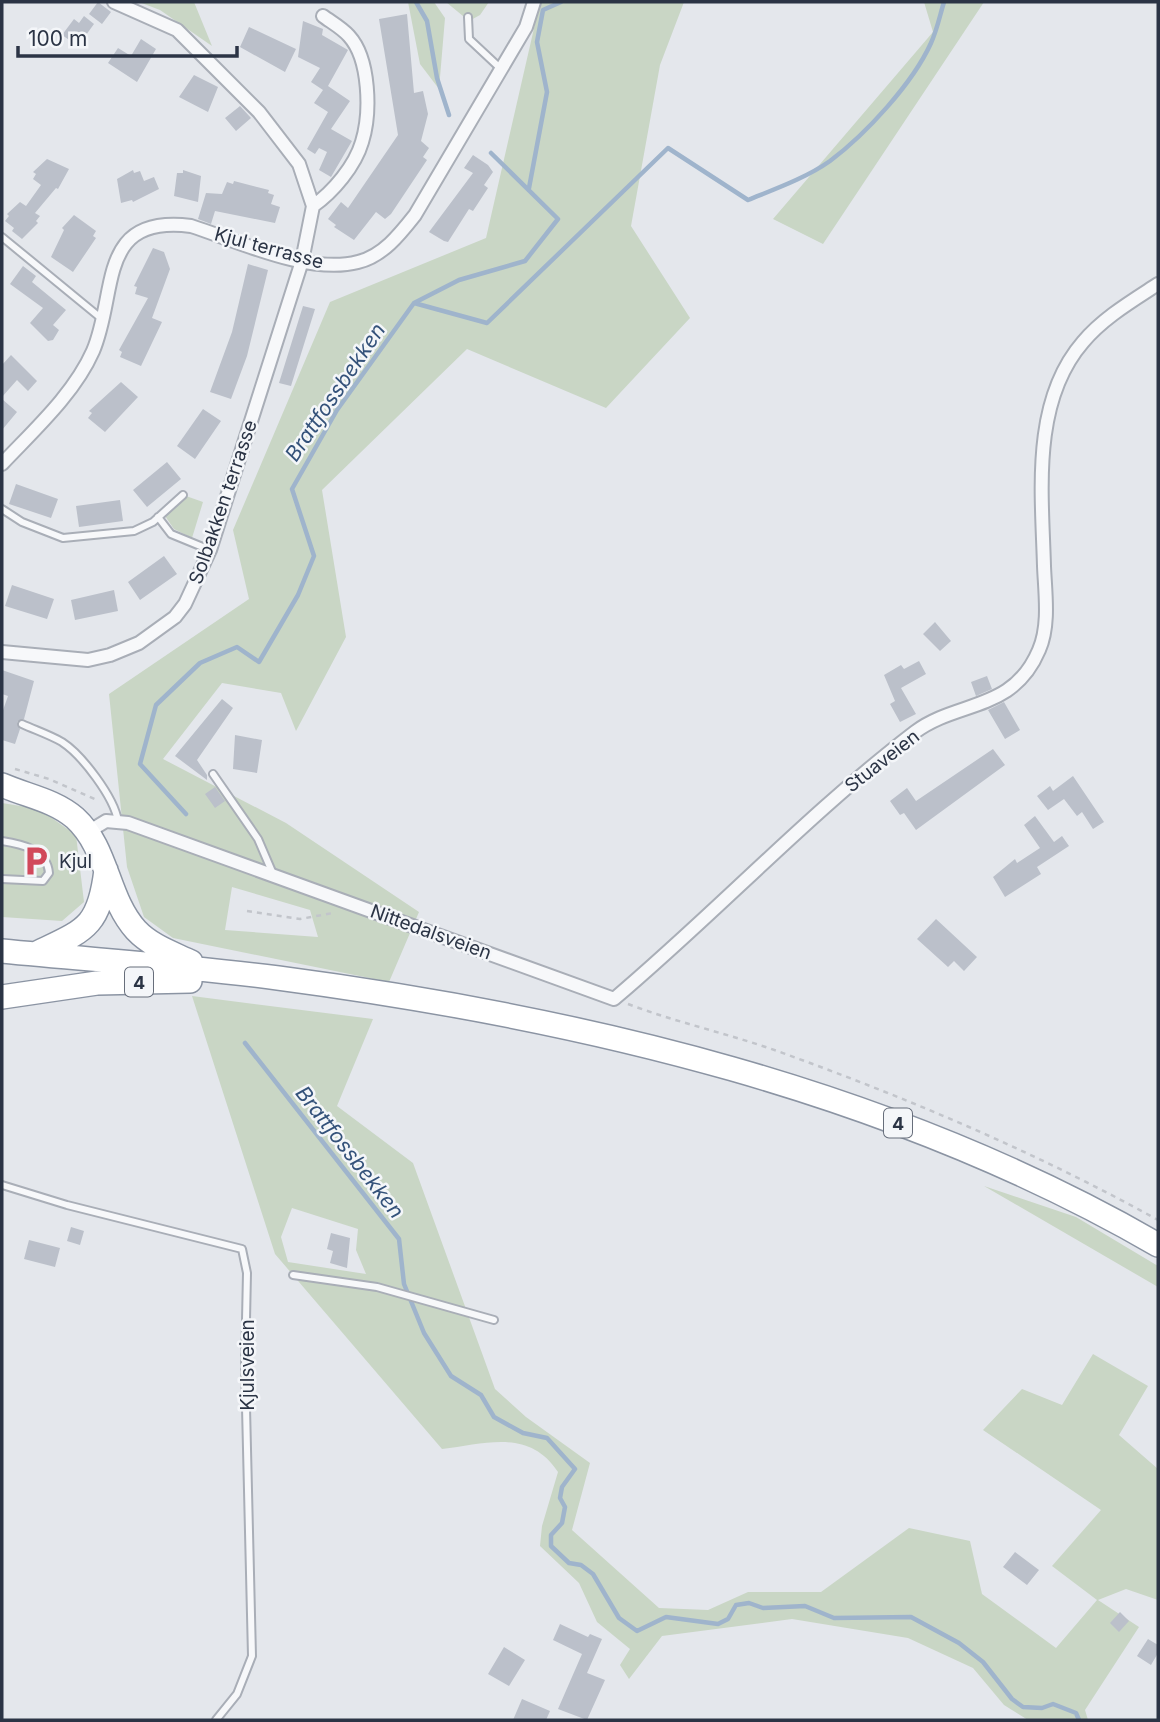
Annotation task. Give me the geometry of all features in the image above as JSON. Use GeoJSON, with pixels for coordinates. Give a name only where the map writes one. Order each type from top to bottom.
{"type":"FeatureCollection","features":[{"type":"Feature","properties":{"kind":"highway","name":"4"},"geometry":{"type":"LineString","coordinates":[[7,784],[59,807],[88,832],[128,919],[141,934],[166,951],[210,970]]}},
{"type":"Feature","properties":{"kind":"highway"},"geometry":{"type":"LineString","coordinates":[[34,954],[73,936],[90,922],[101,904],[106,870]]}},
{"type":"Feature","properties":{"kind":"highway","name":"4"},"geometry":{"type":"LineString","coordinates":[[2,951],[277,978],[414,999],[572,1030],[793,1089],[896,1123],[978,1155],[1087,1205],[1158,1245]]}},
{"type":"Feature","properties":{"kind":"highway","name":"4"},"geometry":{"type":"LineString","coordinates":[[2,997],[97,983],[277,978]]}},
{"type":"Feature","properties":{"kind":"street","name":"Solbakken terrasse"},"geometry":{"type":"LineString","coordinates":[[2,652],[88,660],[110,655],[139,643],[174,617],[185,604],[210,550],[302,261],[313,206],[299,164],[259,112],[177,30],[114,2]]}},
{"type":"Feature","properties":{"kind":"street","name":"Kjul terrasse"},"geometry":{"type":"LineString","coordinates":[[2,464],[46,418],[93,351],[110,273],[121,252],[136,235],[152,226],[191,226],[324,266],[359,262],[382,250],[415,215],[526,27],[534,2]]}},
{"type":"Feature","properties":{"kind":"street"},"geometry":{"type":"LineString","coordinates":[[313,206],[329,195],[351,164],[362,142],[366,118],[365,73],[358,53],[350,37],[323,16]]}},
{"type":"Feature","properties":{"kind":"street","name":"Stuaveien"},"geometry":{"type":"LineString","coordinates":[[614,999],[809,820],[918,730],[977,707],[1004,693],[1033,664],[1041,646],[1045,613],[1041,480],[1047,423],[1058,386],[1084,341],[1119,309],[1158,284]]}},
{"type":"Feature","properties":{"kind":"street"},"geometry":{"type":"LineString","coordinates":[[88,832],[117,815]]}},
{"type":"Feature","properties":{"kind":"street","name":"Nittedalsveien"},"geometry":{"type":"LineString","coordinates":[[117,815],[614,999]]}},
{"type":"Feature","properties":{"kind":"lane"},"geometry":{"type":"LineString","coordinates":[[468,17],[469,39],[500,68]]}},
{"type":"Feature","properties":{"kind":"lane"},"geometry":{"type":"LineString","coordinates":[[2,237],[102,319]]}},
{"type":"Feature","properties":{"kind":"lane"},"geometry":{"type":"LineString","coordinates":[[2,509],[22,522],[63,538],[134,531],[158,517],[183,495]]}},
{"type":"Feature","properties":{"kind":"lane"},"geometry":{"type":"LineString","coordinates":[[158,517],[171,534],[210,550]]}},
{"type":"Feature","properties":{"kind":"lane"},"geometry":{"type":"LineString","coordinates":[[22,724],[64,743],[106,790],[117,815]]}},
{"type":"Feature","properties":{"kind":"lane"},"geometry":{"type":"LineString","coordinates":[[213,774],[258,839],[274,874]]}},
{"type":"Feature","properties":{"kind":"lane"},"geometry":{"type":"LineString","coordinates":[[2,841],[29,846],[45,860],[49,873],[43,881],[34,882],[2,878]]}},
{"type":"Feature","properties":{"kind":"lane","name":"Kjulsveien"},"geometry":{"type":"LineString","coordinates":[[2,1185],[67,1205],[242,1250],[247,1273],[245,1366],[252,1656],[237,1694],[216,1720]]}},
{"type":"Feature","properties":{"kind":"lane"},"geometry":{"type":"LineString","coordinates":[[293,1275],[377,1287],[494,1320]]}},
{"type":"Feature","properties":{"kind":"path"},"geometry":{"type":"LineString","coordinates":[[7,784],[57,782],[117,815]]}},
{"type":"Feature","properties":{"kind":"path"},"geometry":{"type":"LineString","coordinates":[[247,911],[307,919],[359,905]]}},
{"type":"Feature","properties":{"kind":"path"},"geometry":{"type":"LineString","coordinates":[[614,999],[777,1051],[1001,1141],[1072,1173],[1158,1220]]}},
{"type":"Feature","properties":{"kind":"green space"},"geometry":{"type":"Polygon","coordinates":[[[139,2],[194,2],[212,46],[160,10],[139,2]]]}},
{"type":"Feature","properties":{"kind":"green space"},"geometry":{"type":"Polygon","coordinates":[[[408,2],[434,2],[445,18],[439,89],[420,64],[408,2]]]}},
{"type":"Feature","properties":{"kind":"green space"},"geometry":{"type":"Polygon","coordinates":[[[446,2],[489,2],[480,15],[469,21],[446,2]]]}},
{"type":"Feature","properties":{"kind":"green space"},"geometry":{"type":"Polygon","coordinates":[[[540,2],[684,2],[660,65],[631,226],[690,318],[606,408],[467,349],[322,490],[346,637],[296,731],[281,693],[222,683],[163,759],[286,823],[419,912],[389,982],[173,938],[144,917],[127,867],[109,694],[249,599],[233,530],[330,302],[486,238],[540,2]],[[232,887],[225,930],[318,937],[310,910],[232,887]]]}},
{"type":"Feature","properties":{"kind":"green space"},"geometry":{"type":"Polygon","coordinates":[[[924,2],[984,2],[823,244],[773,219],[933,32],[924,2]]]}},
{"type":"Feature","properties":{"kind":"green space"},"geometry":{"type":"Polygon","coordinates":[[[186,496],[203,502],[192,538],[174,529],[165,516],[186,496]]]}},
{"type":"Feature","properties":{"kind":"green space"},"geometry":{"type":"Polygon","coordinates":[[[2,803],[39,809],[76,835],[84,902],[62,921],[2,917],[2,803]]]}},
{"type":"Feature","properties":{"kind":"green space"},"geometry":{"type":"Polygon","coordinates":[[[192,996],[373,1019],[337,1106],[413,1163],[495,1389],[526,1417],[590,1463],[572,1530],[659,1608],[708,1610],[748,1592],[821,1592],[909,1528],[970,1541],[982,1594],[1056,1648],[1097,1600],[1052,1566],[1101,1510],[983,1430],[1022,1389],[1062,1405],[1093,1354],[1148,1386],[1119,1435],[1158,1469],[1158,1600],[1126,1589],[1098,1600],[1139,1627],[1085,1710],[1088,1720],[1028,1720],[1004,1705],[973,1668],[908,1638],[792,1619],[662,1636],[629,1679],[620,1665],[630,1649],[597,1622],[579,1583],[540,1546],[542,1526],[558,1472],[534,1449],[520,1444],[490,1442],[442,1449],[275,1254],[192,996]],[[292,1208],[281,1237],[288,1262],[366,1274],[356,1250],[358,1229],[292,1208]]]}},
{"type":"Feature","properties":{"kind":"green space"},"geometry":{"type":"Polygon","coordinates":[[[984,1186],[1076,1217],[1158,1266],[1158,1287],[984,1186]]]}},
{"type":"Feature","properties":{"kind":"building"},"geometry":{"type":"Polygon","coordinates":[[[98,2],[111,12],[102,24],[89,14],[98,2]]]}},
{"type":"Feature","properties":{"kind":"building"},"geometry":{"type":"Polygon","coordinates":[[[407,14],[414,93],[423,91],[428,114],[421,141],[429,148],[423,157],[427,160],[391,214],[385,219],[376,212],[354,240],[334,227],[336,225],[328,219],[341,202],[348,208],[398,135],[379,19],[407,14]]]}},
{"type":"Feature","properties":{"kind":"building"},"geometry":{"type":"Polygon","coordinates":[[[84,16],[94,24],[78,46],[62,35],[74,19],[79,23],[84,16]]]}},
{"type":"Feature","properties":{"kind":"building"},"geometry":{"type":"Polygon","coordinates":[[[303,21],[323,29],[322,35],[348,50],[328,86],[350,101],[331,129],[352,141],[331,177],[319,170],[327,152],[319,148],[315,154],[307,149],[328,112],[314,103],[323,90],[311,82],[320,68],[298,57],[303,21]]]}},
{"type":"Feature","properties":{"kind":"building"},"geometry":{"type":"Polygon","coordinates":[[[249,27],[296,49],[285,72],[240,47],[249,27]]]}},
{"type":"Feature","properties":{"kind":"building"},"geometry":{"type":"Polygon","coordinates":[[[141,39],[156,49],[137,82],[108,63],[118,48],[131,56],[141,39]]]}},
{"type":"Feature","properties":{"kind":"building"},"geometry":{"type":"Polygon","coordinates":[[[194,75],[218,87],[208,112],[179,97],[194,75]]]}},
{"type":"Feature","properties":{"kind":"building"},"geometry":{"type":"Polygon","coordinates":[[[240,106],[251,118],[236,131],[225,118],[240,106]]]}},
{"type":"Feature","properties":{"kind":"building"},"geometry":{"type":"Polygon","coordinates":[[[473,155],[493,172],[484,185],[488,188],[473,211],[469,209],[448,242],[444,241],[429,232],[473,173],[464,168],[473,155]]]}},
{"type":"Feature","properties":{"kind":"building"},"geometry":{"type":"Polygon","coordinates":[[[47,159],[69,169],[58,189],[56,188],[35,213],[40,216],[36,221],[38,223],[22,239],[5,221],[9,216],[7,214],[20,202],[26,206],[41,185],[33,179],[36,174],[33,172],[47,159]]]}},
{"type":"Feature","properties":{"kind":"building"},"geometry":{"type":"Polygon","coordinates":[[[133,170],[134,173],[140,171],[144,181],[154,177],[159,189],[133,202],[121,203],[117,179],[133,170]]]}},
{"type":"Feature","properties":{"kind":"building"},"geometry":{"type":"Polygon","coordinates":[[[183,170],[201,176],[198,202],[174,196],[177,173],[183,173],[183,170]]]}},
{"type":"Feature","properties":{"kind":"building"},"geometry":{"type":"Polygon","coordinates":[[[234,181],[269,190],[268,193],[274,195],[271,204],[280,207],[275,223],[215,211],[211,224],[198,219],[206,193],[222,194],[227,182],[233,184],[234,181]]]}},
{"type":"Feature","properties":{"kind":"building"},"geometry":{"type":"Polygon","coordinates":[[[74,215],[96,231],[93,236],[96,238],[73,272],[51,257],[64,230],[62,228],[74,215]]]}},
{"type":"Feature","properties":{"kind":"building"},"geometry":{"type":"Polygon","coordinates":[[[153,248],[164,252],[170,269],[152,318],[162,322],[141,366],[120,357],[122,352],[119,350],[148,298],[135,294],[137,287],[134,286],[153,248]]]}},
{"type":"Feature","properties":{"kind":"building"},"geometry":{"type":"Polygon","coordinates":[[[248,264],[268,270],[247,356],[231,399],[210,392],[232,332],[248,264]]]}},
{"type":"Feature","properties":{"kind":"building"},"geometry":{"type":"Polygon","coordinates":[[[23,266],[36,276],[32,282],[66,310],[53,325],[59,330],[53,340],[48,341],[30,323],[43,308],[10,284],[23,266]]]}},
{"type":"Feature","properties":{"kind":"building"},"geometry":{"type":"Polygon","coordinates":[[[303,306],[315,309],[291,386],[279,383],[303,306]]]}},
{"type":"Feature","properties":{"kind":"building"},"geometry":{"type":"Polygon","coordinates":[[[11,355],[37,381],[28,391],[17,380],[2,397],[2,365],[11,355]]]}},
{"type":"Feature","properties":{"kind":"building"},"geometry":{"type":"Polygon","coordinates":[[[121,382],[138,397],[105,432],[88,418],[92,413],[89,411],[121,382]]]}},
{"type":"Feature","properties":{"kind":"building"},"geometry":{"type":"Polygon","coordinates":[[[2,399],[17,412],[2,430],[2,399]]]}},
{"type":"Feature","properties":{"kind":"building"},"geometry":{"type":"Polygon","coordinates":[[[203,409],[221,421],[195,459],[177,446],[203,409]]]}},
{"type":"Feature","properties":{"kind":"building"},"geometry":{"type":"Polygon","coordinates":[[[167,462],[181,479],[147,507],[133,490],[167,462]]]}},
{"type":"Feature","properties":{"kind":"building"},"geometry":{"type":"Polygon","coordinates":[[[16,484],[58,499],[51,518],[9,504],[16,484]]]}},
{"type":"Feature","properties":{"kind":"building"},"geometry":{"type":"Polygon","coordinates":[[[120,500],[123,521],[79,527],[76,506],[120,500]]]}},
{"type":"Feature","properties":{"kind":"building"},"geometry":{"type":"Polygon","coordinates":[[[164,556],[177,574],[140,600],[128,582],[164,556]]]}},
{"type":"Feature","properties":{"kind":"building"},"geometry":{"type":"Polygon","coordinates":[[[12,585],[54,599],[47,619],[5,606],[12,585]]]}},
{"type":"Feature","properties":{"kind":"building"},"geometry":{"type":"Polygon","coordinates":[[[114,590],[118,611],[75,620],[71,600],[114,590]]]}},
{"type":"Feature","properties":{"kind":"building"},"geometry":{"type":"Polygon","coordinates":[[[935,622],[951,641],[940,651],[923,634],[935,622]]]}},
{"type":"Feature","properties":{"kind":"building"},"geometry":{"type":"Polygon","coordinates":[[[919,661],[926,674],[901,688],[916,714],[900,722],[890,704],[895,701],[884,675],[901,665],[904,669],[919,661]]]}},
{"type":"Feature","properties":{"kind":"building"},"geometry":{"type":"Polygon","coordinates":[[[2,670],[34,681],[24,719],[17,722],[20,729],[15,744],[2,740],[2,713],[8,696],[2,694],[2,670]]]}},
{"type":"Feature","properties":{"kind":"building"},"geometry":{"type":"Polygon","coordinates":[[[987,676],[992,689],[976,696],[971,682],[987,676]]]}},
{"type":"Feature","properties":{"kind":"building"},"geometry":{"type":"Polygon","coordinates":[[[222,699],[233,708],[197,760],[207,775],[207,780],[175,756],[222,699]]]}},
{"type":"Feature","properties":{"kind":"building"},"geometry":{"type":"Polygon","coordinates":[[[1004,702],[1020,730],[1005,739],[988,710],[1004,702]]]}},
{"type":"Feature","properties":{"kind":"building"},"geometry":{"type":"Polygon","coordinates":[[[235,735],[262,740],[257,773],[233,769],[235,735]]]}},
{"type":"Feature","properties":{"kind":"building"},"geometry":{"type":"Polygon","coordinates":[[[993,749],[1005,765],[916,830],[904,813],[900,815],[890,801],[907,788],[916,801],[993,749]]]}},
{"type":"Feature","properties":{"kind":"building"},"geometry":{"type":"Polygon","coordinates":[[[1073,776],[1104,822],[1093,829],[1082,812],[1077,816],[1064,799],[1048,810],[1037,796],[1050,786],[1053,791],[1073,776]]]}},
{"type":"Feature","properties":{"kind":"building"},"geometry":{"type":"Polygon","coordinates":[[[215,787],[225,801],[215,808],[205,794],[215,787]]]}},
{"type":"Feature","properties":{"kind":"building"},"geometry":{"type":"Polygon","coordinates":[[[1035,816],[1054,842],[1062,836],[1069,846],[1037,867],[1041,874],[1005,897],[993,877],[1015,859],[1017,863],[1040,848],[1024,825],[1035,816]]]}},
{"type":"Feature","properties":{"kind":"building"},"geometry":{"type":"Polygon","coordinates":[[[936,919],[977,957],[964,971],[954,961],[948,967],[917,939],[936,919]]]}},
{"type":"Feature","properties":{"kind":"building"},"geometry":{"type":"Polygon","coordinates":[[[71,1227],[84,1231],[80,1245],[67,1241],[71,1227]]]}},
{"type":"Feature","properties":{"kind":"building"},"geometry":{"type":"Polygon","coordinates":[[[331,1233],[350,1238],[347,1268],[330,1263],[333,1251],[327,1249],[331,1233]]]}},
{"type":"Feature","properties":{"kind":"building"},"geometry":{"type":"Polygon","coordinates":[[[29,1240],[60,1248],[55,1267],[24,1259],[29,1240]]]}},
{"type":"Feature","properties":{"kind":"building"},"geometry":{"type":"Polygon","coordinates":[[[1015,1552],[1039,1570],[1027,1585],[1003,1567],[1015,1552]]]}},
{"type":"Feature","properties":{"kind":"building"},"geometry":{"type":"Polygon","coordinates":[[[1120,1612],[1129,1621],[1119,1632],[1110,1623],[1120,1612]]]}},
{"type":"Feature","properties":{"kind":"building"},"geometry":{"type":"Polygon","coordinates":[[[560,1624],[588,1637],[590,1634],[602,1639],[587,1673],[605,1680],[587,1720],[558,1709],[582,1654],[553,1640],[560,1624]]]}},
{"type":"Feature","properties":{"kind":"building"},"geometry":{"type":"Polygon","coordinates":[[[1148,1639],[1158,1645],[1158,1653],[1151,1665],[1137,1656],[1148,1639]]]}},
{"type":"Feature","properties":{"kind":"building"},"geometry":{"type":"Polygon","coordinates":[[[504,1647],[525,1660],[509,1686],[488,1674],[504,1647]]]}},
{"type":"Feature","properties":{"kind":"building"},"geometry":{"type":"Polygon","coordinates":[[[522,1699],[550,1711],[546,1720],[513,1720],[522,1699]]]}},
{"type":"Feature","properties":{"kind":"waterway","name":"Brattfossbekken"},"geometry":{"type":"LineString","coordinates":[[416,2],[427,21],[437,78],[449,115]]}},
{"type":"Feature","properties":{"kind":"waterway"},"geometry":{"type":"LineString","coordinates":[[529,188],[547,92],[537,42],[543,10],[561,2]]}},
{"type":"Feature","properties":{"kind":"waterway"},"geometry":{"type":"LineString","coordinates":[[414,303],[487,323],[668,148],[748,200],[811,173],[858,137],[901,91],[931,43],[944,2]]}},
{"type":"Feature","properties":{"kind":"waterway","name":"Brattfossbekken"},"geometry":{"type":"LineString","coordinates":[[186,814],[140,764],[156,705],[200,663],[237,647],[259,662],[298,595],[314,556],[292,489],[337,410],[414,303],[459,280],[525,261],[558,219],[491,153]]}},
{"type":"Feature","properties":{"kind":"waterway","name":"Brattfossbekken"},"geometry":{"type":"LineString","coordinates":[[245,1043],[399,1239],[404,1284],[424,1333],[451,1376],[481,1395],[494,1417],[523,1433],[547,1438],[575,1469],[562,1487],[560,1498],[565,1507],[562,1523],[551,1535],[551,1546],[569,1563],[581,1565],[593,1574],[619,1618],[637,1631],[666,1617],[718,1624],[728,1619],[736,1605],[749,1603],[763,1608],[805,1606],[834,1618],[911,1617],[959,1643],[983,1662],[1012,1699],[1023,1707],[1042,1708],[1053,1704],[1076,1713],[1079,1720]]}},
{"type":"Feature","properties":{"kind":"place","name":"Kjul"},"geometry":{"type":"Point","coordinates":[36,861]}}]}
